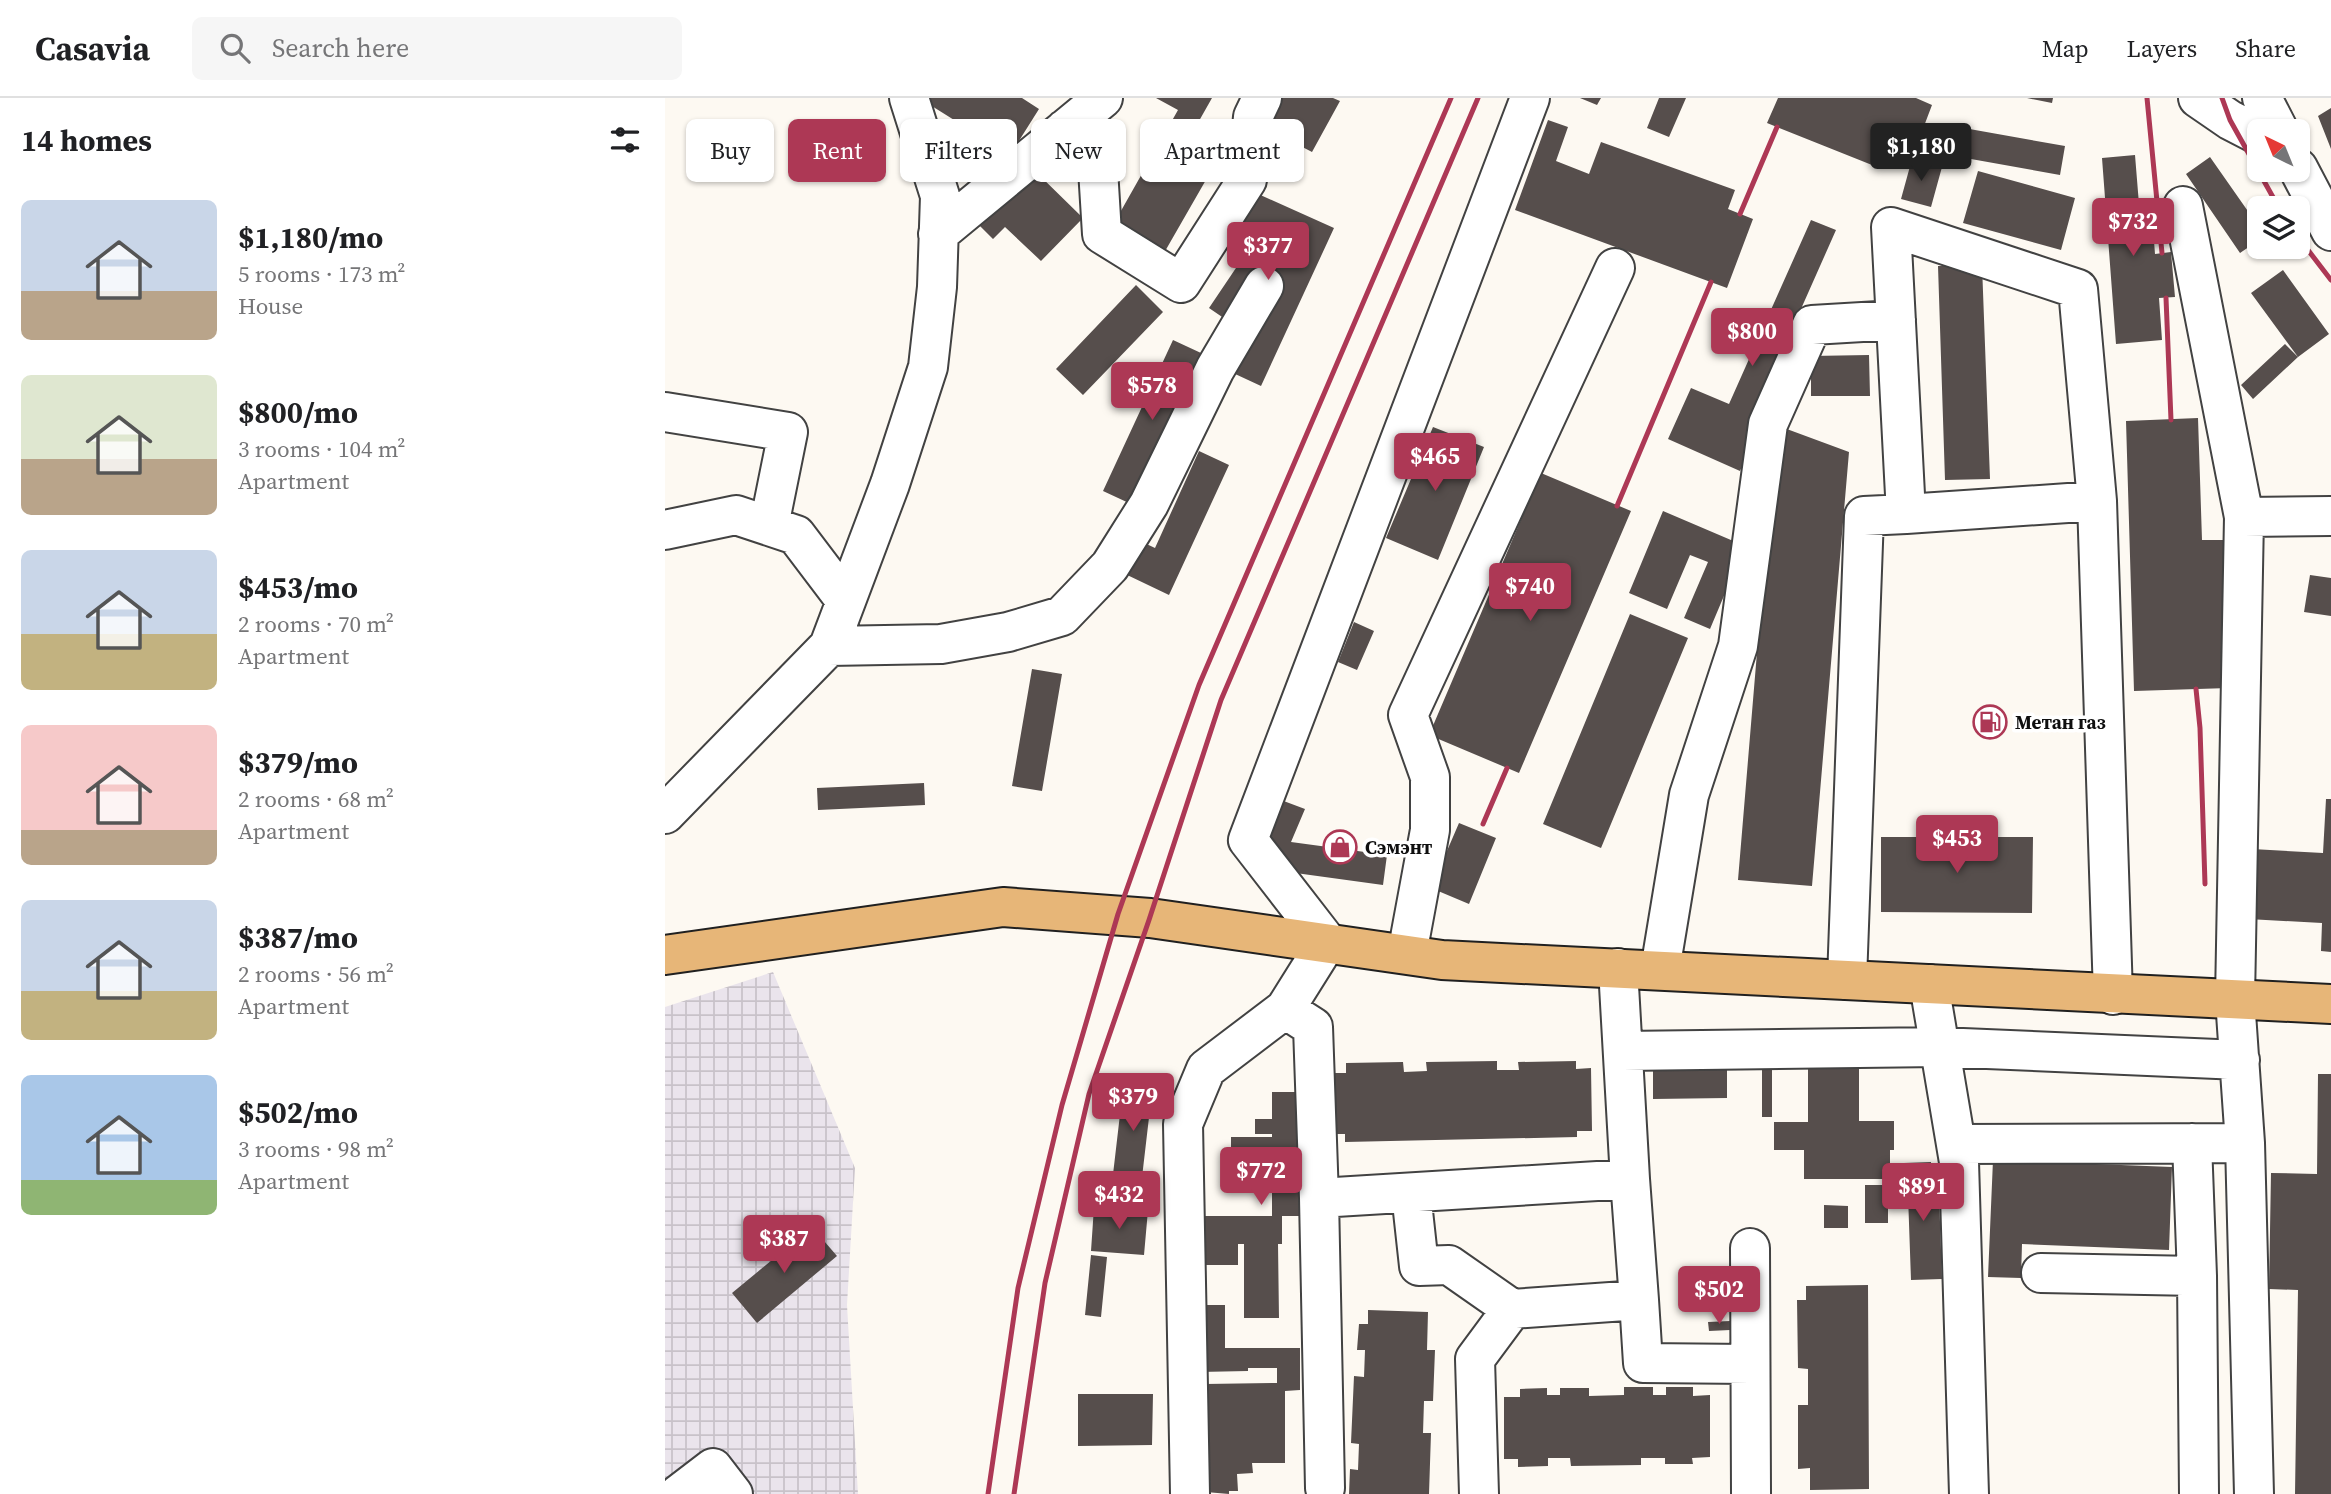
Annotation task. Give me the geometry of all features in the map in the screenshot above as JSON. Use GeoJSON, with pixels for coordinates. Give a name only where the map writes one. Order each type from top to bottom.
{"type":"FeatureCollection","features":[{"type":"Feature","properties":{"kind":"main road"},"geometry":{"type":"LineString","coordinates":[[665,955],[1003,907],[1118,914],[1442,960],[2331,1004]]}},
{"type":"Feature","properties":{"kind":"street"},"geometry":{"type":"LineString","coordinates":[[665,814],[829,646],[890,484],[927,367],[937,287],[940,196],[909,98]]}},
{"type":"Feature","properties":{"kind":"street"},"geometry":{"type":"LineString","coordinates":[[1077,119],[1103,98]]}},
{"type":"Feature","properties":{"kind":"street"},"geometry":{"type":"LineString","coordinates":[[1099,182],[1102,234],[1181,283],[1247,180],[1253,117],[1262,98]]}},
{"type":"Feature","properties":{"kind":"street"},"geometry":{"type":"LineString","coordinates":[[1190,1494],[1183,1124],[1206,1069],[1285,1009],[1327,943],[1248,840],[1531,98]]}},
{"type":"Feature","properties":{"kind":"street"},"geometry":{"type":"LineString","coordinates":[[2198,98],[2247,129]]}},
{"type":"Feature","properties":{"kind":"street"},"geometry":{"type":"LineString","coordinates":[[2262,98],[2273,119]]}},
{"type":"Feature","properties":{"kind":"street"},"geometry":{"type":"LineString","coordinates":[[938,234],[1031,157]]}},
{"type":"Feature","properties":{"kind":"street"},"geometry":{"type":"LineString","coordinates":[[2305,182],[2331,231]]}},
{"type":"Feature","properties":{"kind":"street"},"geometry":{"type":"LineString","coordinates":[[2183,206],[2244,517],[2235,999],[2245,1143],[2254,1494]]}},
{"type":"Feature","properties":{"kind":"street"},"geometry":{"type":"LineString","coordinates":[[1906,514],[1891,227],[2077,289],[2097,501],[2113,995]]}},
{"type":"Feature","properties":{"kind":"street"},"geometry":{"type":"LineString","coordinates":[[1407,954],[1430,830],[1430,777],[1408,715],[1615,268]]}},
{"type":"Feature","properties":{"kind":"street"},"geometry":{"type":"LineString","coordinates":[[829,646],[941,644],[1008,632],[1062,616],[1110,566],[1149,504],[1215,369],[1264,286]]}},
{"type":"Feature","properties":{"kind":"street"},"geometry":{"type":"LineString","coordinates":[[1660,970],[1689,794],[1738,646],[1767,424],[1812,325],[1896,320]]}},
{"type":"Feature","properties":{"kind":"street"},"geometry":{"type":"LineString","coordinates":[[665,412],[788,432],[769,526]]}},
{"type":"Feature","properties":{"kind":"street"},"geometry":{"type":"LineString","coordinates":[[1847,980],[1864,516],[2097,501]]}},
{"type":"Feature","properties":{"kind":"street"},"geometry":{"type":"LineString","coordinates":[[665,530],[736,515],[796,535],[846,601]]}},
{"type":"Feature","properties":{"kind":"street"},"geometry":{"type":"LineString","coordinates":[[2244,517],[2331,516]]}},
{"type":"Feature","properties":{"kind":"street"},"geometry":{"type":"LineString","coordinates":[[1618,968],[1643,1363],[1750,1364]]}},
{"type":"Feature","properties":{"kind":"street"},"geometry":{"type":"LineString","coordinates":[[1929,984],[1959,1162],[1969,1494]]}},
{"type":"Feature","properties":{"kind":"street"},"geometry":{"type":"LineString","coordinates":[[1285,1009],[1313,1027],[1325,1488]]}},
{"type":"Feature","properties":{"kind":"street"},"geometry":{"type":"LineString","coordinates":[[1623,1051],[1940,1047],[2239,1060]]}},
{"type":"Feature","properties":{"kind":"street"},"geometry":{"type":"LineString","coordinates":[[2192,1143],[2197,1276],[2199,1494]]}},
{"type":"Feature","properties":{"kind":"street"},"geometry":{"type":"LineString","coordinates":[[1956,1144],[2245,1143]]}},
{"type":"Feature","properties":{"kind":"street"},"geometry":{"type":"LineString","coordinates":[[1319,1198],[1630,1180]]}},
{"type":"Feature","properties":{"kind":"street"},"geometry":{"type":"LineString","coordinates":[[1411,1193],[1419,1266],[1449,1265],[1512,1308],[1639,1300]]}},
{"type":"Feature","properties":{"kind":"street"},"geometry":{"type":"LineString","coordinates":[[1750,1248],[1751,1493]]}},
{"type":"Feature","properties":{"kind":"street"},"geometry":{"type":"LineString","coordinates":[[2041,1273],[2197,1276]]}},
{"type":"Feature","properties":{"kind":"street"},"geometry":{"type":"LineString","coordinates":[[1479,1494],[1475,1359],[1512,1308]]}},
{"type":"Feature","properties":{"kind":"street"},"geometry":{"type":"LineString","coordinates":[[679,1494],[713,1468],[733,1494]]}},
{"type":"Feature","properties":{"kind":"shaded area"},"geometry":{"type":"Polygon","coordinates":[[[773,972],[855,1168],[847,1305],[858,1494],[665,1494],[665,1007],[773,972]]]}},
{"type":"Feature","properties":{"kind":"building"},"geometry":{"type":"Polygon","coordinates":[[[919,98],[1022,98],[1039,109],[1017,144],[1017,119],[953,119],[919,98]]]}},
{"type":"Feature","properties":{"kind":"building"},"geometry":{"type":"Polygon","coordinates":[[[1156,98],[1212,98],[1200,119],[1173,119],[1178,110],[1156,98]]]}},
{"type":"Feature","properties":{"kind":"building"},"geometry":{"type":"Polygon","coordinates":[[[1275,98],[1333,98],[1340,101],[1312,152],[1304,148],[1304,119],[1263,119],[1275,98]]]}},
{"type":"Feature","properties":{"kind":"building"},"geometry":{"type":"Polygon","coordinates":[[[1580,98],[1601,98],[1597,105],[1580,98]]]}},
{"type":"Feature","properties":{"kind":"building"},"geometry":{"type":"Polygon","coordinates":[[[1659,98],[1686,98],[1669,137],[1647,128],[1659,98]]]}},
{"type":"Feature","properties":{"kind":"building"},"geometry":{"type":"Polygon","coordinates":[[[1778,98],[1916,98],[1932,105],[1921,134],[1947,125],[2065,146],[2060,175],[1887,144],[1877,167],[1767,123],[1778,98]]]}},
{"type":"Feature","properties":{"kind":"building"},"geometry":{"type":"Polygon","coordinates":[[[2027,98],[2053,98],[2052,103],[2027,98]]]}},
{"type":"Feature","properties":{"kind":"building"},"geometry":{"type":"Polygon","coordinates":[[[2331,108],[2331,149],[2318,116],[2331,108]]]}},
{"type":"Feature","properties":{"kind":"building"},"geometry":{"type":"Polygon","coordinates":[[[1548,120],[1568,127],[1556,161],[1589,174],[1601,142],[1735,190],[1728,209],[1753,219],[1727,288],[1515,210],[1548,120]]]}},
{"type":"Feature","properties":{"kind":"building"},"geometry":{"type":"Polygon","coordinates":[[[2135,155],[2141,229],[2153,228],[2155,254],[2171,252],[2175,297],[2159,298],[2162,340],[2116,344],[2102,158],[2135,155]]]}},
{"type":"Feature","properties":{"kind":"building"},"geometry":{"type":"Polygon","coordinates":[[[2210,157],[2247,210],[2247,248],[2240,253],[2186,174],[2210,157]]]}},
{"type":"Feature","properties":{"kind":"building"},"geometry":{"type":"Polygon","coordinates":[[[1912,159],[1942,167],[1931,207],[1901,199],[1912,159]]]}},
{"type":"Feature","properties":{"kind":"building"},"geometry":{"type":"Polygon","coordinates":[[[1031,171],[1031,182],[1046,182],[1083,218],[1041,261],[1005,227],[993,239],[979,225],[1031,171]]]}},
{"type":"Feature","properties":{"kind":"building"},"geometry":{"type":"Polygon","coordinates":[[[1978,171],[2075,198],[2061,250],[1963,223],[1978,171]]]}},
{"type":"Feature","properties":{"kind":"building"},"geometry":{"type":"Polygon","coordinates":[[[1140,177],[1140,182],[1205,182],[1164,253],[1113,225],[1140,177]]]}},
{"type":"Feature","properties":{"kind":"building"},"geometry":{"type":"Polygon","coordinates":[[[1256,193],[1334,228],[1261,386],[1233,373],[1228,321],[1209,308],[1240,262],[1228,256],[1256,193]]]}},
{"type":"Feature","properties":{"kind":"building"},"geometry":{"type":"Polygon","coordinates":[[[1811,220],[1836,230],[1754,415],[1763,419],[1740,471],[1668,439],[1691,388],[1729,404],[1811,220]]]}},
{"type":"Feature","properties":{"kind":"building"},"geometry":{"type":"Polygon","coordinates":[[[1982,265],[1990,479],[1945,480],[1938,266],[1982,265]]]}},
{"type":"Feature","properties":{"kind":"building"},"geometry":{"type":"Polygon","coordinates":[[[2283,270],[2329,334],[2298,357],[2251,293],[2283,270]]]}},
{"type":"Feature","properties":{"kind":"building"},"geometry":{"type":"Polygon","coordinates":[[[1136,285],[1163,312],[1083,395],[1056,369],[1136,285]]]}},
{"type":"Feature","properties":{"kind":"building"},"geometry":{"type":"Polygon","coordinates":[[[1173,340],[1201,353],[1131,504],[1103,491],[1173,340]]]}},
{"type":"Feature","properties":{"kind":"building"},"geometry":{"type":"Polygon","coordinates":[[[2285,344],[2298,357],[2253,399],[2241,385],[2285,344]]]}},
{"type":"Feature","properties":{"kind":"building"},"geometry":{"type":"Polygon","coordinates":[[[1869,355],[1870,396],[1811,396],[1811,356],[1869,355]]]}},
{"type":"Feature","properties":{"kind":"building"},"geometry":{"type":"Polygon","coordinates":[[[2198,418],[2202,540],[2224,540],[2229,688],[2134,691],[2126,421],[2198,418]]]}},
{"type":"Feature","properties":{"kind":"building"},"geometry":{"type":"Polygon","coordinates":[[[1776,425],[1849,452],[1812,886],[1738,880],[1776,425]]]}},
{"type":"Feature","properties":{"kind":"building"},"geometry":{"type":"Polygon","coordinates":[[[1433,427],[1484,447],[1438,560],[1386,538],[1433,427]]]}},
{"type":"Feature","properties":{"kind":"building"},"geometry":{"type":"Polygon","coordinates":[[[1199,451],[1229,465],[1169,595],[1123,573],[1138,540],[1155,548],[1199,451]]]}},
{"type":"Feature","properties":{"kind":"building"},"geometry":{"type":"Polygon","coordinates":[[[1541,473],[1631,511],[1519,773],[1429,735],[1541,473]]]}},
{"type":"Feature","properties":{"kind":"building"},"geometry":{"type":"Polygon","coordinates":[[[1663,511],[1745,546],[1710,629],[1684,618],[1708,562],[1690,555],[1667,609],[1629,593],[1663,511]]]}},
{"type":"Feature","properties":{"kind":"building"},"geometry":{"type":"Polygon","coordinates":[[[2310,575],[2331,578],[2331,616],[2304,612],[2310,575]]]}},
{"type":"Feature","properties":{"kind":"building"},"geometry":{"type":"Polygon","coordinates":[[[1630,614],[1688,638],[1601,848],[1543,824],[1630,614]]]}},
{"type":"Feature","properties":{"kind":"building"},"geometry":{"type":"Polygon","coordinates":[[[1354,622],[1374,631],[1357,670],[1338,662],[1354,622]]]}},
{"type":"Feature","properties":{"kind":"building"},"geometry":{"type":"Polygon","coordinates":[[[1032,669],[1062,674],[1042,791],[1012,786],[1032,669]]]}},
{"type":"Feature","properties":{"kind":"building"},"geometry":{"type":"Polygon","coordinates":[[[924,783],[925,805],[818,810],[817,788],[924,783]]]}},
{"type":"Feature","properties":{"kind":"building"},"geometry":{"type":"Polygon","coordinates":[[[2326,799],[2331,799],[2331,952],[2321,951],[2322,923],[2248,919],[2252,849],[2323,853],[2326,799]]]}},
{"type":"Feature","properties":{"kind":"building"},"geometry":{"type":"Polygon","coordinates":[[[1281,800],[1305,809],[1291,842],[1387,855],[1383,885],[1281,871],[1261,849],[1281,800]]]}},
{"type":"Feature","properties":{"kind":"building"},"geometry":{"type":"Polygon","coordinates":[[[1459,823],[1496,838],[1469,904],[1431,888],[1459,823]]]}},
{"type":"Feature","properties":{"kind":"building"},"geometry":{"type":"Polygon","coordinates":[[[1881,837],[2033,837],[2032,913],[1881,912],[1881,837]]]}},
{"type":"Feature","properties":{"kind":"building"},"geometry":{"type":"Polygon","coordinates":[[[1497,1061],[1497,1070],[1519,1070],[1518,1062],[1576,1061],[1576,1069],[1591,1068],[1592,1131],[1577,1131],[1577,1137],[1345,1142],[1345,1134],[1332,1134],[1331,1073],[1346,1073],[1346,1063],[1403,1062],[1404,1072],[1427,1071],[1426,1062],[1497,1061]]]}},
{"type":"Feature","properties":{"kind":"building"},"geometry":{"type":"Polygon","coordinates":[[[1808,1061],[1859,1061],[1859,1121],[1894,1121],[1890,1179],[1804,1179],[1804,1150],[1774,1150],[1774,1122],[1808,1122],[1808,1061]]]}},
{"type":"Feature","properties":{"kind":"building"},"geometry":{"type":"Polygon","coordinates":[[[1762,1064],[1772,1065],[1772,1117],[1762,1117],[1762,1064]]]}},
{"type":"Feature","properties":{"kind":"building"},"geometry":{"type":"Polygon","coordinates":[[[1653,1068],[1727,1068],[1727,1098],[1653,1099],[1653,1068]]]}},
{"type":"Feature","properties":{"kind":"building"},"geometry":{"type":"Polygon","coordinates":[[[2318,1074],[2331,1074],[2331,1494],[2295,1494],[2298,1290],[2269,1289],[2271,1173],[2317,1174],[2318,1074]]]}},
{"type":"Feature","properties":{"kind":"building"},"geometry":{"type":"Polygon","coordinates":[[[1124,1080],[1153,1083],[1141,1186],[1112,1183],[1124,1080]]]}},
{"type":"Feature","properties":{"kind":"building"},"geometry":{"type":"Polygon","coordinates":[[[1272,1092],[1300,1092],[1300,1216],[1282,1216],[1282,1244],[1278,1244],[1279,1318],[1244,1318],[1244,1244],[1238,1244],[1238,1265],[1203,1265],[1199,1216],[1272,1216],[1272,1178],[1228,1178],[1229,1159],[1272,1159],[1272,1154],[1231,1155],[1231,1137],[1272,1137],[1272,1134],[1255,1134],[1255,1119],[1272,1119],[1272,1092]]]}},
{"type":"Feature","properties":{"kind":"building"},"geometry":{"type":"Polygon","coordinates":[[[1993,1160],[2172,1167],[2169,1250],[2022,1244],[2021,1278],[1988,1277],[1993,1160]]]}},
{"type":"Feature","properties":{"kind":"building"},"geometry":{"type":"Polygon","coordinates":[[[1931,1162],[1932,1194],[1939,1194],[1942,1279],[1911,1280],[1904,1163],[1931,1162]]]}},
{"type":"Feature","properties":{"kind":"building"},"geometry":{"type":"Polygon","coordinates":[[[1865,1185],[1888,1185],[1888,1223],[1865,1223],[1865,1185]]]}},
{"type":"Feature","properties":{"kind":"building"},"geometry":{"type":"Polygon","coordinates":[[[1824,1205],[1848,1206],[1848,1228],[1824,1228],[1824,1205]]]}},
{"type":"Feature","properties":{"kind":"building"},"geometry":{"type":"Polygon","coordinates":[[[1094,1207],[1148,1210],[1144,1255],[1091,1251],[1094,1207]]]}},
{"type":"Feature","properties":{"kind":"building"},"geometry":{"type":"Polygon","coordinates":[[[812,1227],[837,1256],[757,1323],[732,1293],[812,1227]]]}},
{"type":"Feature","properties":{"kind":"building"},"geometry":{"type":"Polygon","coordinates":[[[1091,1255],[1107,1257],[1101,1317],[1085,1315],[1091,1255]]]}},
{"type":"Feature","properties":{"kind":"building"},"geometry":{"type":"Polygon","coordinates":[[[1868,1285],[1869,1489],[1810,1490],[1810,1468],[1798,1469],[1798,1405],[1808,1405],[1808,1369],[1798,1368],[1797,1300],[1806,1300],[1806,1286],[1868,1285]]]}},
{"type":"Feature","properties":{"kind":"building"},"geometry":{"type":"Polygon","coordinates":[[[1198,1305],[1225,1305],[1225,1348],[1300,1348],[1300,1390],[1285,1391],[1285,1463],[1252,1463],[1253,1473],[1237,1474],[1238,1491],[1229,1491],[1229,1494],[1206,1492],[1205,1384],[1277,1383],[1277,1368],[1199,1372],[1198,1305]]]}},
{"type":"Feature","properties":{"kind":"building"},"geometry":{"type":"Polygon","coordinates":[[[1368,1310],[1428,1312],[1427,1350],[1435,1350],[1433,1401],[1424,1401],[1423,1433],[1431,1433],[1429,1494],[1349,1494],[1350,1469],[1358,1470],[1359,1444],[1351,1443],[1354,1376],[1364,1377],[1365,1350],[1357,1350],[1359,1324],[1368,1324],[1368,1310]]]}},
{"type":"Feature","properties":{"kind":"building"},"geometry":{"type":"Polygon","coordinates":[[[1730,1321],[1730,1330],[1709,1331],[1708,1322],[1730,1321]]]}},
{"type":"Feature","properties":{"kind":"building"},"geometry":{"type":"Polygon","coordinates":[[[1624,1387],[1653,1387],[1653,1395],[1666,1395],[1666,1387],[1693,1387],[1693,1396],[1710,1395],[1710,1457],[1692,1458],[1693,1464],[1665,1464],[1665,1458],[1641,1458],[1641,1465],[1571,1466],[1570,1458],[1548,1458],[1548,1466],[1518,1467],[1518,1459],[1504,1459],[1504,1397],[1520,1397],[1520,1389],[1547,1388],[1547,1395],[1560,1395],[1560,1388],[1589,1388],[1589,1396],[1624,1395],[1624,1387]]]}},
{"type":"Feature","properties":{"kind":"building"},"geometry":{"type":"Polygon","coordinates":[[[1078,1394],[1153,1394],[1152,1445],[1078,1446],[1078,1394]]]}},
{"type":"Feature","properties":{"kind":"railway"},"geometry":{"type":"LineString","coordinates":[[988,1494],[1018,1288],[1062,1105],[1118,914],[1199,685],[1451,98]]}},
{"type":"Feature","properties":{"kind":"railway"},"geometry":{"type":"LineString","coordinates":[[1014,1494],[1045,1283],[1089,1094],[1221,700],[1478,98]]}},
{"type":"Feature","properties":{"kind":"railway"},"geometry":{"type":"LineString","coordinates":[[2147,98],[2162,253]]}},
{"type":"Feature","properties":{"kind":"railway"},"geometry":{"type":"LineString","coordinates":[[2222,98],[2230,120],[2272,196]]}},
{"type":"Feature","properties":{"kind":"railway"},"geometry":{"type":"LineString","coordinates":[[1740,214],[1777,127]]}},
{"type":"Feature","properties":{"kind":"railway"},"geometry":{"type":"LineString","coordinates":[[2310,253],[2331,280]]}},
{"type":"Feature","properties":{"kind":"railway"},"geometry":{"type":"LineString","coordinates":[[1617,506],[1711,282]]}},
{"type":"Feature","properties":{"kind":"railway"},"geometry":{"type":"LineString","coordinates":[[2166,298],[2171,420]]}},
{"type":"Feature","properties":{"kind":"railway"},"geometry":{"type":"LineString","coordinates":[[2196,689],[2200,728],[2205,884]]}},
{"type":"Feature","properties":{"kind":"railway"},"geometry":{"type":"LineString","coordinates":[[1483,824],[1507,768]]}},
{"type":"Feature","properties":{"kind":"place","name":"Метан газ"},"geometry":{"type":"Point","coordinates":[1990,722]}},
{"type":"Feature","properties":{"kind":"place","name":"Сэмэнт"},"geometry":{"type":"Point","coordinates":[1340,847]}}]}
